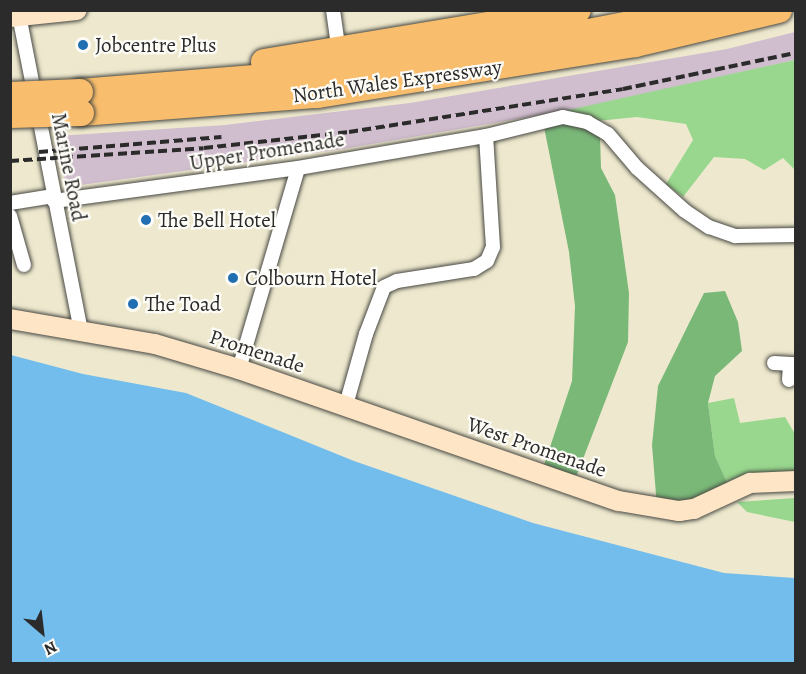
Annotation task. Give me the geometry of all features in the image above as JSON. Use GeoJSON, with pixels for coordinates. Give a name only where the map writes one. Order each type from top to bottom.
{"type":"FeatureCollection","features":[{"type":"Feature","properties":{"kind":"highway"},"geometry":{"type":"LineString","coordinates":[[129,90],[196,73],[578,10]]}},
{"type":"Feature","properties":{"kind":"highway","name":"North Wales Expressway"},"geometry":{"type":"LineString","coordinates":[[10,115],[81,103],[129,90],[316,73],[568,36],[702,10]]}},
{"type":"Feature","properties":{"kind":"highway","name":"North Wales Expressway"},"geometry":{"type":"LineString","coordinates":[[10,95],[81,103],[317,94],[635,44],[778,10]]}},
{"type":"Feature","properties":{"kind":"highway"},"geometry":{"type":"LineString","coordinates":[[635,44],[795,14]]}},
{"type":"Feature","properties":{"kind":"street"},"geometry":{"type":"LineString","coordinates":[[16,15],[77,10]]}},
{"type":"Feature","properties":{"kind":"street"},"geometry":{"type":"LineString","coordinates":[[333,10],[337,37]]}},
{"type":"Feature","properties":{"kind":"street","name":"Marine Road"},"geometry":{"type":"LineString","coordinates":[[16,15],[81,332]]}},
{"type":"Feature","properties":{"kind":"street","name":"Upper Promenade"},"geometry":{"type":"LineString","coordinates":[[10,203],[298,168],[486,136],[563,117],[587,122],[608,134],[637,168],[685,211],[709,227],[735,236],[795,235]]}},
{"type":"Feature","properties":{"kind":"street"},"geometry":{"type":"LineString","coordinates":[[346,405],[366,334],[384,288],[397,281],[474,269],[487,261],[493,247],[486,136]]}},
{"type":"Feature","properties":{"kind":"street"},"geometry":{"type":"LineString","coordinates":[[239,369],[298,168]]}},
{"type":"Feature","properties":{"kind":"street"},"geometry":{"type":"LineString","coordinates":[[10,216],[24,265]]}},
{"type":"Feature","properties":{"kind":"street","name":"Promenade"},"geometry":{"type":"LineString","coordinates":[[10,319],[155,344],[346,405]]}},
{"type":"Feature","properties":{"kind":"street"},"geometry":{"type":"LineString","coordinates":[[774,363],[793,364],[789,380]]}},
{"type":"Feature","properties":{"kind":"street","name":"West Promenade"},"geometry":{"type":"LineString","coordinates":[[346,405],[619,501],[679,511],[714,501],[750,483],[795,481]]}},
{"type":"Feature","properties":{"kind":"shaded area"},"geometry":{"type":"Polygon","coordinates":[[[795,32],[795,60],[593,106],[343,149],[66,187],[57,136],[225,125],[410,103],[727,49],[795,32]]]}},
{"type":"Feature","properties":{"kind":"green space"},"geometry":{"type":"Polygon","coordinates":[[[795,60],[795,170],[783,158],[764,170],[745,159],[714,157],[683,197],[666,184],[693,140],[686,124],[637,117],[587,122],[564,111],[795,60]]]}},
{"type":"Feature","properties":{"kind":"green space"},"geometry":{"type":"Polygon","coordinates":[[[543,122],[587,122],[600,136],[601,168],[615,195],[629,293],[628,342],[573,485],[541,474],[572,381],[575,306],[569,252],[543,122]]]}},
{"type":"Feature","properties":{"kind":"green space"},"geometry":{"type":"Polygon","coordinates":[[[725,291],[738,322],[742,351],[715,376],[708,403],[715,456],[731,491],[657,507],[652,445],[658,386],[704,293],[725,291]]]}},
{"type":"Feature","properties":{"kind":"green space"},"geometry":{"type":"Polygon","coordinates":[[[734,398],[740,423],[785,417],[795,434],[795,481],[731,491],[715,456],[708,403],[734,398]]]}},
{"type":"Feature","properties":{"kind":"green space"},"geometry":{"type":"Polygon","coordinates":[[[795,498],[795,522],[747,512],[737,502],[795,498]]]}},
{"type":"Feature","properties":{"kind":"water"},"geometry":{"type":"Polygon","coordinates":[[[11,355],[83,374],[186,393],[354,461],[533,523],[724,573],[795,578],[795,663],[11,663],[11,355]]]}},
{"type":"Feature","properties":{"kind":"railway"},"geometry":{"type":"LineString","coordinates":[[10,161],[204,148],[349,132],[623,89],[796,53]]}},
{"type":"Feature","properties":{"kind":"railway"},"geometry":{"type":"LineString","coordinates":[[39,152],[221,137]]}},
{"type":"Feature","properties":{"kind":"place","name":"Jobcentre Plus"},"geometry":{"type":"Point","coordinates":[83,45]}},
{"type":"Feature","properties":{"kind":"place","name":"The Bell Hotel"},"geometry":{"type":"Point","coordinates":[146,220]}},
{"type":"Feature","properties":{"kind":"place","name":"Colbourn Hotel"},"geometry":{"type":"Point","coordinates":[233,278]}},
{"type":"Feature","properties":{"kind":"place","name":"The Toad"},"geometry":{"type":"Point","coordinates":[133,304]}}]}
